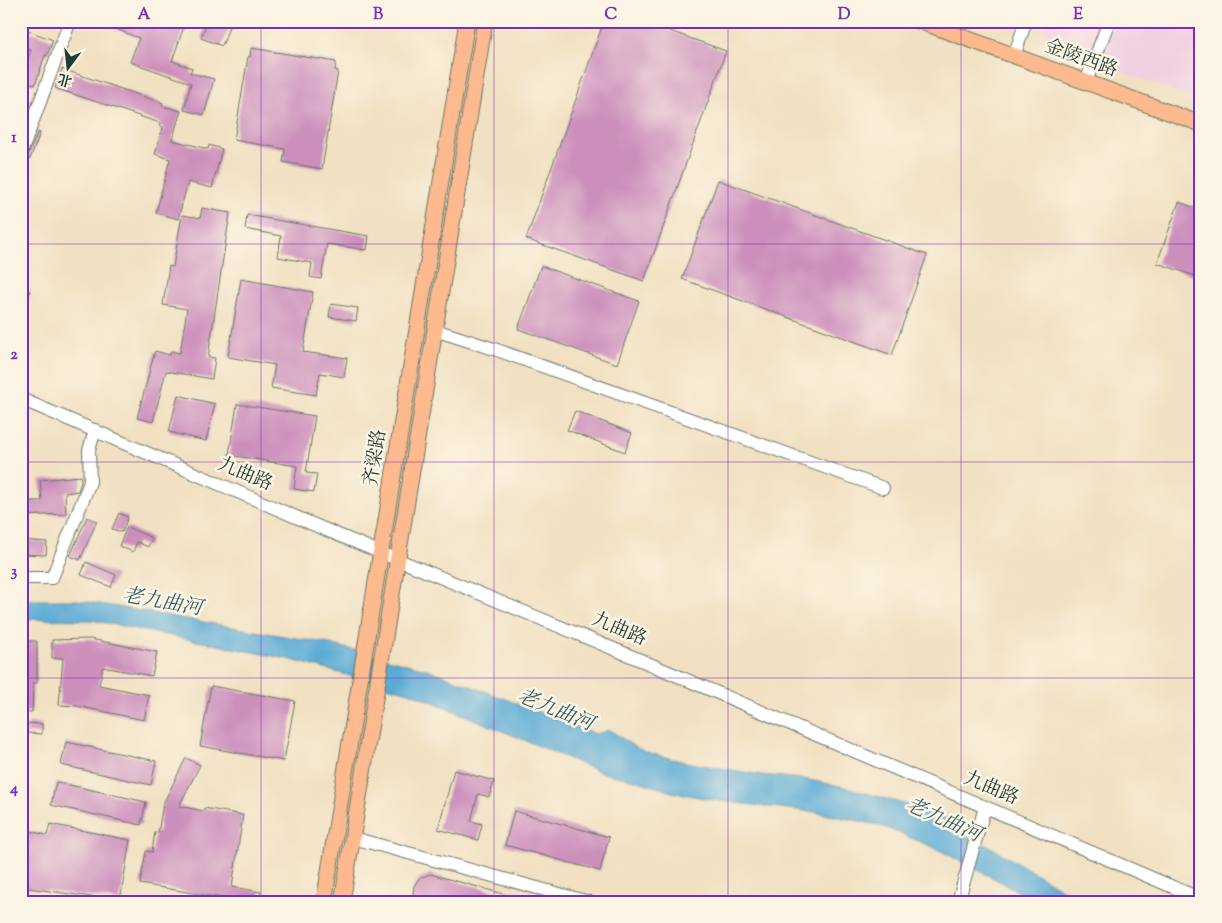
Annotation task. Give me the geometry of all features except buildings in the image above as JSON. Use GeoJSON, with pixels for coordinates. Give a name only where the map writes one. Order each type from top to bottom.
{"type":"FeatureCollection","features":[{"type":"Feature","properties":{"kind":"main road","name":"齐梁路"},"geometry":{"type":"LineString","coordinates":[[324,902],[467,21]]}},
{"type":"Feature","properties":{"kind":"main road","name":"齐梁路"},"geometry":{"type":"LineString","coordinates":[[342,902],[485,21]]}},
{"type":"Feature","properties":{"kind":"main road","name":"金陵西路"},"geometry":{"type":"LineString","coordinates":[[919,21],[1201,124]]}},
{"type":"Feature","properties":{"kind":"street"},"geometry":{"type":"LineString","coordinates":[[21,153],[70,21]]}},
{"type":"Feature","properties":{"kind":"street"},"geometry":{"type":"LineString","coordinates":[[1014,56],[1026,21]]}},
{"type":"Feature","properties":{"kind":"street"},"geometry":{"type":"LineString","coordinates":[[1086,82],[1109,21]]}},
{"type":"Feature","properties":{"kind":"street"},"geometry":{"type":"LineString","coordinates":[[435,330],[497,350],[883,488]]}},
{"type":"Feature","properties":{"kind":"street","name":"九曲路"},"geometry":{"type":"LineString","coordinates":[[21,399],[1201,899]]}},
{"type":"Feature","properties":{"kind":"street"},"geometry":{"type":"LineString","coordinates":[[21,578],[52,578],[90,482],[89,450],[95,430]]}},
{"type":"Feature","properties":{"kind":"street"},"geometry":{"type":"LineString","coordinates":[[958,902],[985,807]]}},
{"type":"Feature","properties":{"kind":"street"},"geometry":{"type":"LineString","coordinates":[[353,838],[589,902]]}},
{"type":"Feature","properties":{"kind":"shaded area"},"geometry":{"type":"Polygon","coordinates":[[[1044,21],[1201,21],[1201,101],[1055,47],[1045,33],[1044,21]]]}},
{"type":"Feature","properties":{"kind":"water","name":"老九曲河"},"geometry":{"type":"Polygon","coordinates":[[[21,600],[77,600],[330,644],[430,670],[596,734],[610,730],[645,752],[685,762],[841,786],[932,812],[955,824],[963,834],[989,846],[1084,902],[1035,902],[1009,886],[933,847],[879,825],[814,812],[719,801],[672,792],[635,780],[603,773],[409,692],[288,659],[91,620],[21,619],[21,600]]]}}]}
